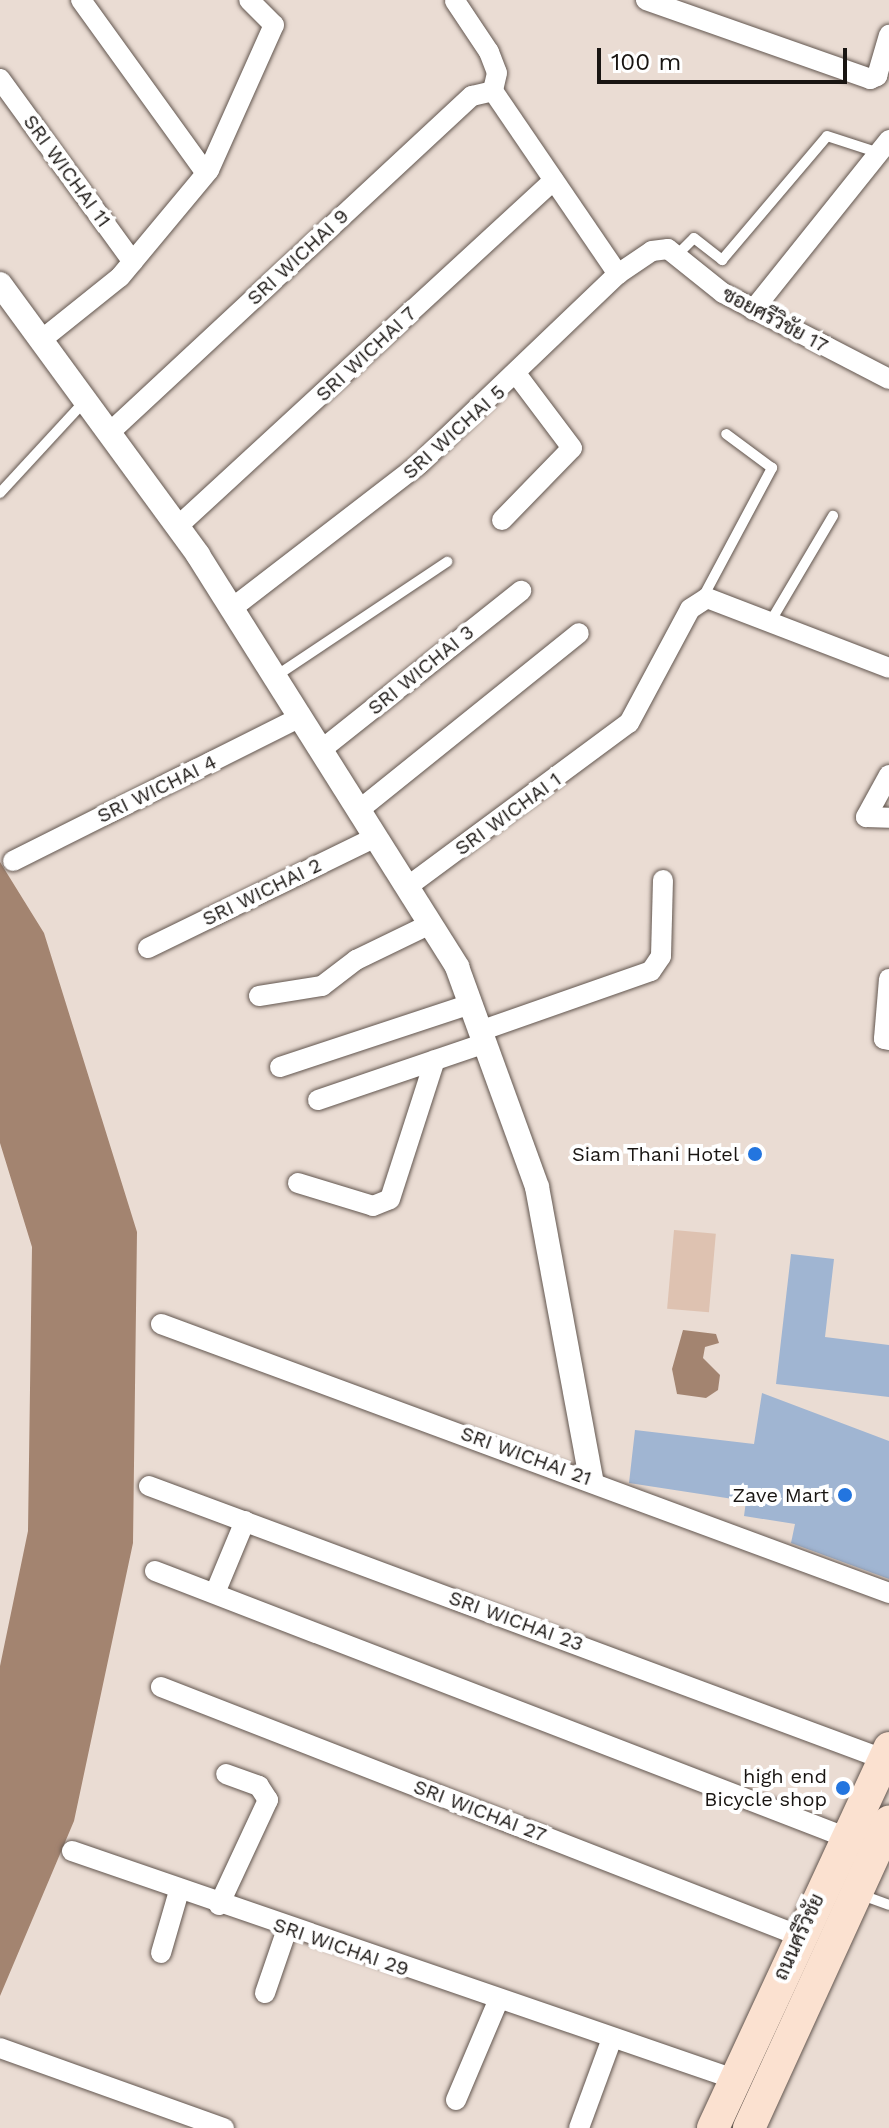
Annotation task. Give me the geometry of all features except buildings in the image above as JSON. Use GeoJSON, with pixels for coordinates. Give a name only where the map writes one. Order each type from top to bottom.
{"type":"FeatureCollection","features":[{"type":"Feature","properties":{"kind":"main road","name":"ถนนศรีวิชัย"},"geometry":{"type":"LineString","coordinates":[[713,2128],[886,1754]]}},
{"type":"Feature","properties":{"kind":"main road","name":"ถนนศรีวิชัย"},"geometry":{"type":"LineString","coordinates":[[749,2128],[889,1822]]}},
{"type":"Feature","properties":{"kind":"street"},"geometry":{"type":"LineString","coordinates":[[81,0],[206,173]]}},
{"type":"Feature","properties":{"kind":"street"},"geometry":{"type":"LineString","coordinates":[[40,341],[133,262],[206,173],[274,25],[249,0]]}},
{"type":"Feature","properties":{"kind":"street"},"geometry":{"type":"LineString","coordinates":[[646,0],[870,79],[877,76],[889,35]]}},
{"type":"Feature","properties":{"kind":"street"},"geometry":{"type":"LineString","coordinates":[[455,1],[489,52],[497,73],[493,91],[618,274]]}},
{"type":"Feature","properties":{"kind":"street","name":"SRI WICHAI 11"},"geometry":{"type":"LineString","coordinates":[[0,79],[133,262]]}},
{"type":"Feature","properties":{"kind":"street","name":"SRI WICHAI 9"},"geometry":{"type":"LineString","coordinates":[[108,434],[472,96],[493,91]]}},
{"type":"Feature","properties":{"kind":"street"},"geometry":{"type":"LineString","coordinates":[[753,310],[884,146]]}},
{"type":"Feature","properties":{"kind":"street","name":"SRI WICHAI 7"},"geometry":{"type":"LineString","coordinates":[[177,527],[554,180]]}},
{"type":"Feature","properties":{"kind":"street","name":"SRI WICHAI 5"},"geometry":{"type":"LineString","coordinates":[[231,609],[382,495],[517,375],[618,274],[652,251],[672,252]]}},
{"type":"Feature","properties":{"kind":"street","name":"ซอยศรีวิชัย 17"},"geometry":{"type":"LineString","coordinates":[[672,252],[753,310],[889,379]]}},
{"type":"Feature","properties":{"kind":"street"},"geometry":{"type":"LineString","coordinates":[[0,284],[177,527],[276,676],[430,924],[470,1004],[537,1187],[591,1478]]}},
{"type":"Feature","properties":{"kind":"street"},"geometry":{"type":"LineString","coordinates":[[502,520],[572,448],[517,375]]}},
{"type":"Feature","properties":{"kind":"street","name":"SRI WICHAI 3"},"geometry":{"type":"LineString","coordinates":[[321,750],[521,591]]}},
{"type":"Feature","properties":{"kind":"street"},"geometry":{"type":"LineString","coordinates":[[701,600],[712,597],[889,668]]}},
{"type":"Feature","properties":{"kind":"street","name":"SRI WICHAI 1"},"geometry":{"type":"LineString","coordinates":[[407,887],[629,723],[701,600]]}},
{"type":"Feature","properties":{"kind":"street"},"geometry":{"type":"LineString","coordinates":[[359,810],[579,633]]}},
{"type":"Feature","properties":{"kind":"street","name":"SRI WICHAI 4"},"geometry":{"type":"LineString","coordinates":[[13,861],[301,717]]}},
{"type":"Feature","properties":{"kind":"street"},"geometry":{"type":"LineString","coordinates":[[889,775],[866,817],[889,818]]}},
{"type":"Feature","properties":{"kind":"street","name":"SRI WICHAI 2"},"geometry":{"type":"LineString","coordinates":[[148,948],[376,837]]}},
{"type":"Feature","properties":{"kind":"street"},"geometry":{"type":"LineString","coordinates":[[318,1100],[435,1060],[483,1037],[651,971],[661,956],[663,880]]}},
{"type":"Feature","properties":{"kind":"street"},"geometry":{"type":"LineString","coordinates":[[259,996],[322,986],[356,960],[430,924]]}},
{"type":"Feature","properties":{"kind":"street"},"geometry":{"type":"LineString","coordinates":[[889,979],[884,1039],[889,1040]]}},
{"type":"Feature","properties":{"kind":"street"},"geometry":{"type":"LineString","coordinates":[[280,1067],[470,1004]]}},
{"type":"Feature","properties":{"kind":"street"},"geometry":{"type":"LineString","coordinates":[[298,1183],[373,1206],[390,1199],[435,1060]]}},
{"type":"Feature","properties":{"kind":"street","name":"SRI WICHAI 21"},"geometry":{"type":"LineString","coordinates":[[161,1324],[591,1478],[889,1593]]}},
{"type":"Feature","properties":{"kind":"street","name":"SRI WICHAI 23"},"geometry":{"type":"LineString","coordinates":[[149,1486],[886,1754]]}},
{"type":"Feature","properties":{"kind":"street"},"geometry":{"type":"LineString","coordinates":[[215,1593],[245,1521]]}},
{"type":"Feature","properties":{"kind":"street"},"geometry":{"type":"LineString","coordinates":[[155,1571],[845,1837]]}},
{"type":"Feature","properties":{"kind":"street","name":"SRI WICHAI 27"},"geometry":{"type":"LineString","coordinates":[[161,1687],[800,1936]]}},
{"type":"Feature","properties":{"kind":"street"},"geometry":{"type":"LineString","coordinates":[[219,1905],[268,1800],[259,1786],[226,1774]]}},
{"type":"Feature","properties":{"kind":"street","name":"SRI WICHAI 29"},"geometry":{"type":"LineString","coordinates":[[72,1851],[611,2041],[734,2079]]}},
{"type":"Feature","properties":{"kind":"street"},"geometry":{"type":"LineString","coordinates":[[161,1953],[179,1891]]}},
{"type":"Feature","properties":{"kind":"street"},"geometry":{"type":"LineString","coordinates":[[265,1993],[287,1929]]}},
{"type":"Feature","properties":{"kind":"street"},"geometry":{"type":"LineString","coordinates":[[456,2100],[498,2001]]}},
{"type":"Feature","properties":{"kind":"street"},"geometry":{"type":"LineString","coordinates":[[579,2128],[611,2041]]}},
{"type":"Feature","properties":{"kind":"street"},"geometry":{"type":"LineString","coordinates":[[0,2048],[224,2128]]}},
{"type":"Feature","properties":{"kind":"lane"},"geometry":{"type":"LineString","coordinates":[[672,252],[694,238],[722,260],[827,136],[884,146]]}},
{"type":"Feature","properties":{"kind":"lane"},"geometry":{"type":"LineString","coordinates":[[0,493],[84,402]]}},
{"type":"Feature","properties":{"kind":"lane"},"geometry":{"type":"LineString","coordinates":[[701,600],[772,468],[726,434]]}},
{"type":"Feature","properties":{"kind":"lane"},"geometry":{"type":"LineString","coordinates":[[772,619],[833,516]]}},
{"type":"Feature","properties":{"kind":"lane"},"geometry":{"type":"LineString","coordinates":[[276,676],[447,562]]}},
{"type":"Feature","properties":{"kind":"lane"},"geometry":{"type":"LineString","coordinates":[[857,1893],[889,1905]]}},
{"type":"Feature","properties":{"kind":"shaded area"},"geometry":{"type":"Polygon","coordinates":[[[0,862],[44,933],[137,1232],[133,1543],[74,1821],[0,1996],[0,1666],[28,1531],[32,1247],[0,1143],[0,862]]]}},
{"type":"Feature","properties":{"kind":"shaded area"},"geometry":{"type":"Polygon","coordinates":[[[674,1230],[716,1234],[709,1312],[667,1309],[674,1230]]]}},
{"type":"Feature","properties":{"kind":"shaded area"},"geometry":{"type":"Polygon","coordinates":[[[683,1330],[716,1334],[719,1343],[705,1347],[703,1358],[720,1375],[718,1390],[706,1398],[677,1394],[672,1369],[683,1330]]]}},
{"type":"Feature","properties":{"kind":"place","name":"Siam Thani Hotel"},"geometry":{"type":"Point","coordinates":[755,1154]}},
{"type":"Feature","properties":{"kind":"place","name":"Zave Mart"},"geometry":{"type":"Point","coordinates":[845,1495]}},
{"type":"Feature","properties":{"kind":"place","name":"high end Bicycle shop"},"geometry":{"type":"Point","coordinates":[843,1788]}}]}
